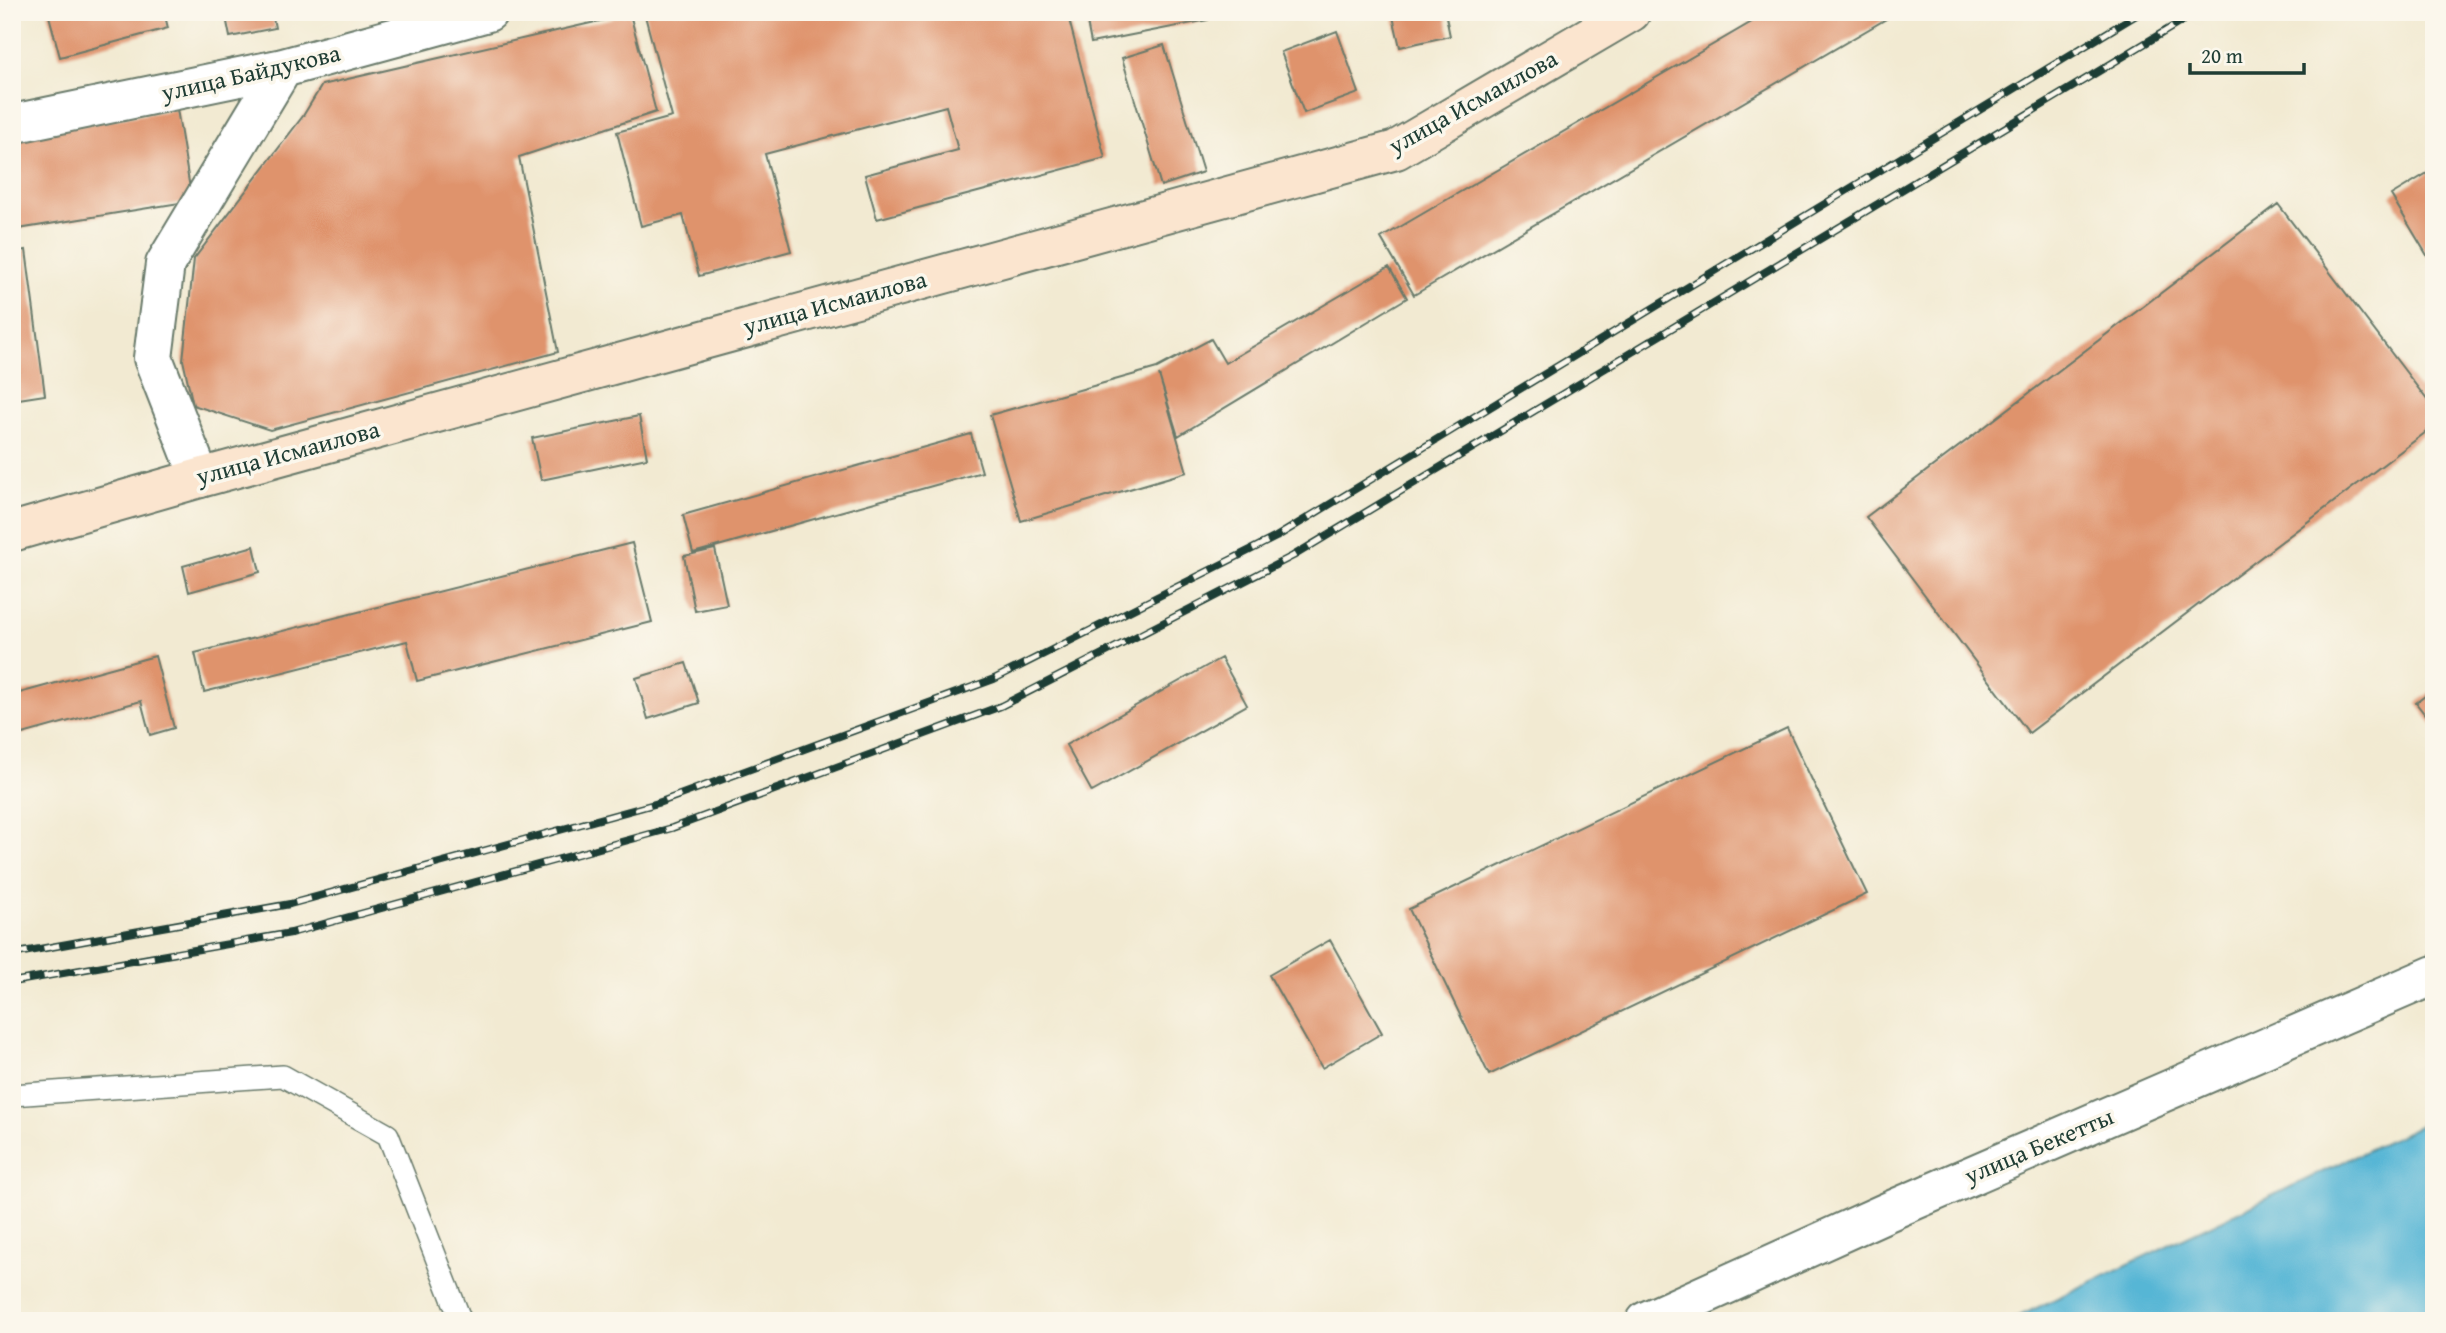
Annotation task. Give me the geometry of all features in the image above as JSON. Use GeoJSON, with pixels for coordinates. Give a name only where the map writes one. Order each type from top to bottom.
{"type":"FeatureCollection","features":[{"type":"Feature","properties":{"kind":"main road","name":"улица Исмаилова"},"geometry":{"type":"LineString","coordinates":[[12,531],[1396,150],[1631,12]]}},
{"type":"Feature","properties":{"kind":"street","name":"улица Байдукова"},"geometry":{"type":"LineString","coordinates":[[12,124],[284,68],[488,12]]}},
{"type":"Feature","properties":{"kind":"street"},"geometry":{"type":"LineString","coordinates":[[200,478],[153,358],[164,264],[284,68]]}},
{"type":"Feature","properties":{"kind":"street","name":"улица Бекетты"},"geometry":{"type":"LineString","coordinates":[[1646,1321],[1885,1213],[2434,975]]}},
{"type":"Feature","properties":{"kind":"lane"},"geometry":{"type":"LineString","coordinates":[[12,1095],[283,1076],[388,1135],[461,1321]]}},
{"type":"Feature","properties":{"kind":"water"},"geometry":{"type":"Polygon","coordinates":[[[2434,1119],[2434,1321],[2009,1321],[2425,1123],[2434,1119]]]}},
{"type":"Feature","properties":{"kind":"building"},"geometry":{"type":"Polygon","coordinates":[[[48,12],[164,12],[168,28],[60,57],[48,12]]]}},
{"type":"Feature","properties":{"kind":"building"},"geometry":{"type":"Polygon","coordinates":[[[225,12],[272,12],[275,28],[230,37],[225,12]]]}},
{"type":"Feature","properties":{"kind":"building"},"geometry":{"type":"Polygon","coordinates":[[[644,12],[1067,12],[1105,158],[877,219],[865,175],[958,150],[946,106],[765,154],[791,251],[699,276],[683,215],[641,226],[617,132],[672,117],[644,12]]]}},
{"type":"Feature","properties":{"kind":"building"},"geometry":{"type":"Polygon","coordinates":[[[1085,12],[1207,12],[1208,20],[1091,43],[1085,12]]]}},
{"type":"Feature","properties":{"kind":"building"},"geometry":{"type":"Polygon","coordinates":[[[1392,12],[1445,12],[1450,36],[1400,47],[1392,12]]]}},
{"type":"Feature","properties":{"kind":"building"},"geometry":{"type":"Polygon","coordinates":[[[1769,12],[1898,12],[1414,295],[1381,238],[1769,12]]]}},
{"type":"Feature","properties":{"kind":"building"},"geometry":{"type":"Polygon","coordinates":[[[630,14],[656,112],[519,157],[558,352],[270,430],[193,405],[183,360],[194,259],[303,116],[322,85],[630,14]]]}},
{"type":"Feature","properties":{"kind":"building"},"geometry":{"type":"Polygon","coordinates":[[[1337,31],[1359,93],[1304,113],[1281,52],[1337,31]]]}},
{"type":"Feature","properties":{"kind":"building"},"geometry":{"type":"Polygon","coordinates":[[[1164,45],[1203,172],[1161,186],[1122,58],[1164,45]]]}},
{"type":"Feature","properties":{"kind":"building"},"geometry":{"type":"Polygon","coordinates":[[[177,109],[192,201],[18,229],[12,191],[12,136],[177,109]]]}},
{"type":"Feature","properties":{"kind":"building"},"geometry":{"type":"Polygon","coordinates":[[[2434,169],[2434,267],[2391,195],[2434,169]]]}},
{"type":"Feature","properties":{"kind":"building"},"geometry":{"type":"Polygon","coordinates":[[[2278,204],[2434,409],[2434,426],[2029,733],[1866,517],[2278,204]]]}},
{"type":"Feature","properties":{"kind":"building"},"geometry":{"type":"Polygon","coordinates":[[[26,250],[45,395],[12,400],[12,252],[26,250]]]}},
{"type":"Feature","properties":{"kind":"building"},"geometry":{"type":"Polygon","coordinates":[[[1389,267],[1407,298],[1178,436],[1159,375],[1187,472],[1021,521],[990,415],[1157,368],[1211,339],[1225,363],[1389,267]]]}},
{"type":"Feature","properties":{"kind":"building"},"geometry":{"type":"Polygon","coordinates":[[[639,416],[647,458],[541,480],[532,438],[639,416]]]}},
{"type":"Feature","properties":{"kind":"building"},"geometry":{"type":"Polygon","coordinates":[[[971,434],[982,472],[693,553],[683,515],[971,434]]]}},
{"type":"Feature","properties":{"kind":"building"},"geometry":{"type":"Polygon","coordinates":[[[632,543],[652,622],[417,681],[407,641],[204,692],[195,653],[632,543]]]}},
{"type":"Feature","properties":{"kind":"building"},"geometry":{"type":"Polygon","coordinates":[[[254,546],[260,572],[189,592],[183,566],[254,546]]]}},
{"type":"Feature","properties":{"kind":"building"},"geometry":{"type":"Polygon","coordinates":[[[715,549],[727,605],[695,611],[684,556],[715,549]]]}},
{"type":"Feature","properties":{"kind":"building"},"geometry":{"type":"Polygon","coordinates":[[[155,656],[174,728],[150,735],[141,701],[12,737],[12,695],[155,656]]]}},
{"type":"Feature","properties":{"kind":"building"},"geometry":{"type":"Polygon","coordinates":[[[1221,658],[1247,705],[1092,792],[1066,745],[1221,658]]]}},
{"type":"Feature","properties":{"kind":"building"},"geometry":{"type":"Polygon","coordinates":[[[686,663],[699,703],[648,719],[636,678],[686,663]]]}},
{"type":"Feature","properties":{"kind":"building"},"geometry":{"type":"Polygon","coordinates":[[[2434,689],[2434,726],[2416,703],[2434,689]]]}},
{"type":"Feature","properties":{"kind":"building"},"geometry":{"type":"Polygon","coordinates":[[[1787,728],[1867,894],[1489,1075],[1409,909],[1787,728]]]}},
{"type":"Feature","properties":{"kind":"building"},"geometry":{"type":"Polygon","coordinates":[[[1330,940],[1382,1033],[1322,1068],[1269,975],[1330,940]]]}},
{"type":"Feature","properties":{"kind":"railway"},"geometry":{"type":"LineString","coordinates":[[12,954],[290,904],[658,803],[994,679],[1276,537],[2141,12]]}},
{"type":"Feature","properties":{"kind":"railway"},"geometry":{"type":"LineString","coordinates":[[12,982],[291,933],[672,828],[1001,706],[1293,556],[2197,12]]}}]}
